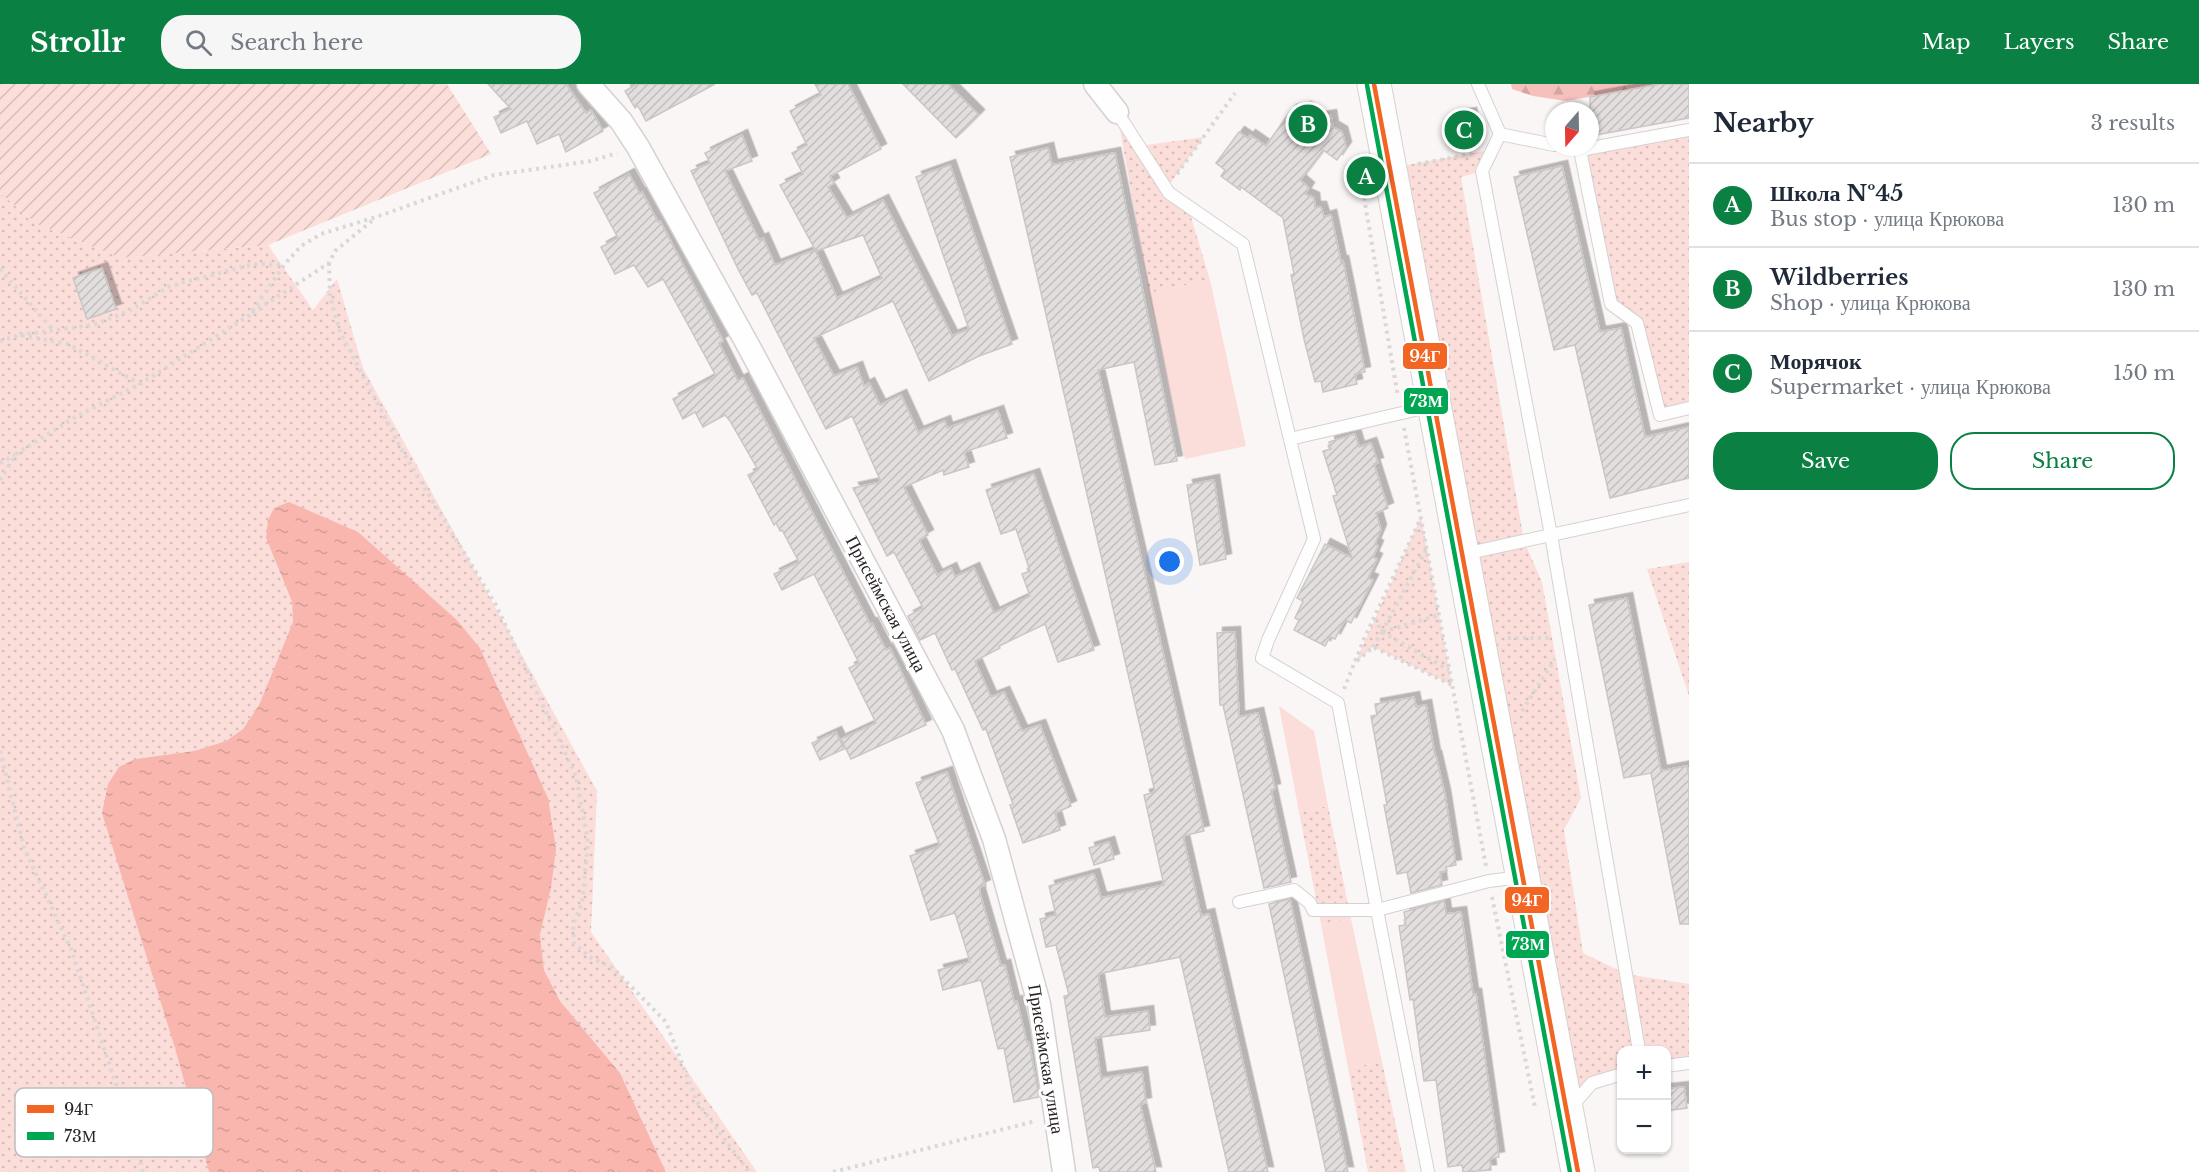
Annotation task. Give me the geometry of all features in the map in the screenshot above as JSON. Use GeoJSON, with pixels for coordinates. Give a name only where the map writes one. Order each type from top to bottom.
{"type":"FeatureCollection","features":[{"type":"Feature","properties":{"kind":"main road"},"geometry":{"type":"LineString","coordinates":[[1374,84],[1522,877],[1551,1116],[1574,1171]]}},
{"type":"Feature","properties":{"kind":"street","name":"Присеймская улица"},"geometry":{"type":"LineString","coordinates":[[588,84],[621,121],[638,147],[749,347],[952,730],[994,839],[1039,1004],[1064,1172]]}},
{"type":"Feature","properties":{"kind":"street"},"geometry":{"type":"LineString","coordinates":[[1095,84],[1117,112]]}},
{"type":"Feature","properties":{"kind":"lane"},"geometry":{"type":"LineString","coordinates":[[1478,84],[1500,134],[1482,171],[1551,535],[1638,1046]]}},
{"type":"Feature","properties":{"kind":"lane"},"geometry":{"type":"LineString","coordinates":[[1117,112],[1169,194],[1243,244],[1314,539],[1262,658],[1338,703],[1428,1172]]}},
{"type":"Feature","properties":{"kind":"lane"},"geometry":{"type":"LineString","coordinates":[[1599,147],[1689,130]]}},
{"type":"Feature","properties":{"kind":"lane"},"geometry":{"type":"LineString","coordinates":[[1500,134],[1545,143]]}},
{"type":"Feature","properties":{"kind":"lane"},"geometry":{"type":"LineString","coordinates":[[1581,156],[1611,304],[1637,323],[1660,415],[1689,408]]}},
{"type":"Feature","properties":{"kind":"lane"},"geometry":{"type":"LineString","coordinates":[[1290,439],[1434,405]]}},
{"type":"Feature","properties":{"kind":"lane"},"geometry":{"type":"LineString","coordinates":[[1462,555],[1689,505]]}},
{"type":"Feature","properties":{"kind":"lane"},"geometry":{"type":"LineString","coordinates":[[1239,902],[1294,890],[1310,903],[1313,910],[1377,910],[1489,881],[1522,877]]}},
{"type":"Feature","properties":{"kind":"lane"},"geometry":{"type":"LineString","coordinates":[[1671,1065],[1689,1063]]}},
{"type":"Feature","properties":{"kind":"lane"},"geometry":{"type":"LineString","coordinates":[[1551,1116],[1573,1103],[1592,1083],[1617,1076]]}},
{"type":"Feature","properties":{"kind":"path"},"geometry":{"type":"LineString","coordinates":[[1166,189],[1235,93]]}},
{"type":"Feature","properties":{"kind":"path"},"geometry":{"type":"LineString","coordinates":[[250,315],[284,265],[302,246],[321,234],[494,175],[591,161],[638,147]]}},
{"type":"Feature","properties":{"kind":"path"},"geometry":{"type":"LineString","coordinates":[[1418,164],[1480,152]]}},
{"type":"Feature","properties":{"kind":"path"},"geometry":{"type":"LineString","coordinates":[[1359,166],[1401,412],[1489,881],[1551,1116]]}},
{"type":"Feature","properties":{"kind":"path"},"geometry":{"type":"LineString","coordinates":[[0,463],[77,416],[140,384],[250,315],[328,263],[335,251],[376,217]]}},
{"type":"Feature","properties":{"kind":"path"},"geometry":{"type":"LineString","coordinates":[[328,263],[330,296],[340,332],[404,454],[496,605],[576,776],[588,842],[582,903],[573,925],[574,943],[590,957],[613,968],[666,1022],[697,1102],[749,1172]]}},
{"type":"Feature","properties":{"kind":"path"},"geometry":{"type":"LineString","coordinates":[[0,341],[20,335],[93,325],[129,311],[170,286],[254,264],[284,265]]}},
{"type":"Feature","properties":{"kind":"path"},"geometry":{"type":"LineString","coordinates":[[0,269],[53,330]]}},
{"type":"Feature","properties":{"kind":"path"},"geometry":{"type":"LineString","coordinates":[[20,335],[68,344],[140,384]]}},
{"type":"Feature","properties":{"kind":"path"},"geometry":{"type":"LineString","coordinates":[[0,480],[16,454]]}},
{"type":"Feature","properties":{"kind":"path"},"geometry":{"type":"LineString","coordinates":[[1338,703],[1374,617],[1421,518]]}},
{"type":"Feature","properties":{"kind":"path"},"geometry":{"type":"LineString","coordinates":[[1354,663],[1373,647],[1427,548]]}},
{"type":"Feature","properties":{"kind":"path"},"geometry":{"type":"LineString","coordinates":[[1382,632],[1439,615]]}},
{"type":"Feature","properties":{"kind":"path"},"geometry":{"type":"LineString","coordinates":[[1374,617],[1382,632],[1449,670]]}},
{"type":"Feature","properties":{"kind":"path"},"geometry":{"type":"LineString","coordinates":[[1508,638],[1569,638]]}},
{"type":"Feature","properties":{"kind":"path"},"geometry":{"type":"LineString","coordinates":[[1522,711],[1569,638]]}},
{"type":"Feature","properties":{"kind":"path"},"geometry":{"type":"LineString","coordinates":[[1373,647],[1452,685]]}},
{"type":"Feature","properties":{"kind":"path"},"geometry":{"type":"LineString","coordinates":[[0,751],[24,848],[71,949],[117,1088]]}},
{"type":"Feature","properties":{"kind":"path"},"geometry":{"type":"LineString","coordinates":[[833,1172],[1056,1116]]}},
{"type":"Feature","properties":{"kind":"path"},"geometry":{"type":"LineString","coordinates":[[139,1157],[143,1172]]}},
{"type":"Feature","properties":{"kind":"shaded area"},"geometry":{"type":"Polygon","coordinates":[[[0,84],[447,84],[491,154],[268,245],[121,258],[37,224],[0,193],[0,84]]]}},
{"type":"Feature","properties":{"kind":"shaded area"},"geometry":{"type":"Polygon","coordinates":[[[1117,112],[1139,146],[1204,137],[1166,189],[1188,207],[1210,280],[1149,293],[1117,112]]]}},
{"type":"Feature","properties":{"kind":"shaded area"},"geometry":{"type":"Polygon","coordinates":[[[1689,130],[1689,408],[1660,415],[1637,323],[1611,304],[1581,156],[1599,156],[1599,147],[1689,130]]]}},
{"type":"Feature","properties":{"kind":"shaded area"},"geometry":{"type":"Polygon","coordinates":[[[1490,150],[1482,171],[1461,177],[1524,541],[1542,582],[1581,798],[1564,830],[1583,953],[1626,974],[1689,984],[1689,1063],[1671,1065],[1671,1046],[1617,1046],[1617,1075],[1606,1077],[1573,1103],[1390,168],[1490,150]]]}},
{"type":"Feature","properties":{"kind":"shaded area"},"geometry":{"type":"Polygon","coordinates":[[[0,193],[37,224],[121,258],[268,245],[313,310],[337,279],[363,368],[597,791],[591,932],[757,1172],[666,1172],[620,1073],[560,1001],[544,970],[540,935],[551,888],[548,798],[480,648],[457,620],[412,581],[266,538],[292,603],[293,622],[259,705],[243,729],[226,741],[194,751],[135,759],[175,1048],[186,1088],[15,1088],[15,1157],[205,1157],[209,1172],[0,1172],[0,193]]]}},
{"type":"Feature","properties":{"kind":"shaded area"},"geometry":{"type":"Polygon","coordinates":[[[1210,280],[1246,446],[1185,459],[1149,293],[1210,280]]]}},
{"type":"Feature","properties":{"kind":"shaded area"},"geometry":{"type":"Polygon","coordinates":[[[1421,517],[1452,685],[1373,647],[1355,663],[1421,517]]]}},
{"type":"Feature","properties":{"kind":"shaded area"},"geometry":{"type":"Polygon","coordinates":[[[1689,562],[1689,696],[1647,569],[1689,562]]]}},
{"type":"Feature","properties":{"kind":"shaded area"},"geometry":{"type":"Polygon","coordinates":[[[1279,706],[1314,731],[1328,806],[1299,812],[1279,706]]]}},
{"type":"Feature","properties":{"kind":"shaded area"},"geometry":{"type":"Polygon","coordinates":[[[1328,806],[1351,919],[1321,924],[1299,812],[1328,806]]]}},
{"type":"Feature","properties":{"kind":"shaded area"},"geometry":{"type":"Polygon","coordinates":[[[1351,919],[1382,1062],[1348,1068],[1321,924],[1351,919]]]}},
{"type":"Feature","properties":{"kind":"shaded area"},"geometry":{"type":"Polygon","coordinates":[[[1382,1062],[1406,1172],[1368,1172],[1348,1068],[1382,1062]]]}},
{"type":"Feature","properties":{"kind":"green space"},"geometry":{"type":"Polygon","coordinates":[[[1511,84],[1660,84],[1566,101],[1533,96],[1512,89],[1511,84]]]}},
{"type":"Feature","properties":{"kind":"water"},"geometry":{"type":"Polygon","coordinates":[[[289,502],[358,532],[457,620],[480,648],[548,798],[556,849],[551,888],[540,935],[544,970],[560,1001],[620,1073],[666,1172],[209,1172],[205,1157],[213,1157],[213,1088],[186,1088],[102,813],[108,784],[119,767],[135,759],[194,751],[226,741],[243,729],[259,705],[293,622],[292,602],[266,538],[268,520],[274,508],[289,502]]]}},
{"type":"Feature","properties":{"kind":"building"},"geometry":{"type":"Polygon","coordinates":[[[488,84],[566,84],[586,113],[591,110],[603,131],[566,152],[559,134],[537,144],[527,121],[501,133],[494,117],[511,109],[488,84]]]}},
{"type":"Feature","properties":{"kind":"building"},"geometry":{"type":"Polygon","coordinates":[[[637,84],[715,84],[646,121],[638,106],[635,108],[625,91],[637,84]]]}},
{"type":"Feature","properties":{"kind":"building"},"geometry":{"type":"Polygon","coordinates":[[[815,84],[848,84],[881,149],[830,176],[834,183],[828,187],[847,218],[883,200],[952,336],[969,329],[916,177],[950,165],[1012,344],[979,356],[929,381],[893,301],[814,338],[834,376],[857,367],[864,386],[869,383],[880,405],[901,395],[918,432],[945,421],[947,428],[998,411],[1007,438],[964,452],[969,467],[944,475],[943,470],[904,487],[928,535],[919,540],[937,575],[951,568],[955,577],[974,568],[994,613],[1030,596],[1022,574],[1030,571],[1016,529],[1001,534],[986,490],[1034,474],[1094,650],[1058,662],[1045,624],[999,646],[1000,648],[975,661],[991,697],[1004,692],[1022,731],[1040,725],[1071,806],[1055,813],[1060,830],[1023,843],[1010,805],[1013,804],[986,729],[983,730],[955,669],[952,670],[935,633],[920,640],[908,616],[923,608],[894,552],[887,556],[853,488],[881,482],[852,416],[826,429],[757,293],[752,295],[739,271],[691,171],[710,163],[705,153],[742,135],[752,161],[725,171],[759,240],[763,238],[775,265],[815,250],[837,298],[882,278],[863,235],[816,251],[780,185],[803,174],[792,153],[807,145],[790,111],[821,95],[815,84]]]}},
{"type":"Feature","properties":{"kind":"building"},"geometry":{"type":"Polygon","coordinates":[[[903,84],[948,84],[979,115],[956,138],[903,84]]]}},
{"type":"Feature","properties":{"kind":"building"},"geometry":{"type":"Polygon","coordinates":[[[1660,84],[1689,84],[1689,118],[1599,134],[1599,102],[1590,102],[1590,97],[1660,84]]]}},
{"type":"Feature","properties":{"kind":"building"},"geometry":{"type":"Polygon","coordinates":[[[1306,107],[1320,117],[1331,115],[1333,127],[1342,132],[1346,147],[1337,160],[1323,150],[1300,180],[1309,188],[1305,194],[1314,198],[1315,207],[1321,207],[1324,217],[1331,215],[1341,262],[1343,261],[1365,372],[1355,374],[1357,384],[1323,392],[1321,381],[1315,382],[1304,339],[1291,275],[1294,274],[1283,218],[1241,187],[1240,190],[1221,176],[1225,170],[1216,163],[1239,132],[1248,138],[1250,135],[1266,146],[1291,110],[1306,107]]]}},
{"type":"Feature","properties":{"kind":"building"},"geometry":{"type":"Polygon","coordinates":[[[1471,113],[1477,146],[1458,150],[1452,116],[1471,113]]]}},
{"type":"Feature","properties":{"kind":"building"},"geometry":{"type":"Polygon","coordinates":[[[1048,148],[1052,165],[1115,153],[1177,461],[1155,465],[1134,362],[1098,370],[1204,831],[1183,836],[1201,916],[1209,914],[1268,1172],[1229,1172],[1180,957],[1098,974],[1105,1017],[1148,1011],[1150,1030],[1095,1038],[1101,1078],[1142,1072],[1146,1103],[1140,1104],[1156,1172],[1100,1172],[1099,1167],[1093,1168],[1064,996],[1069,995],[1056,945],[1046,947],[1040,919],[1056,915],[1049,886],[1094,874],[1101,898],[1164,885],[1144,795],[1155,792],[1010,157],[1048,148]]]}},
{"type":"Feature","properties":{"kind":"building"},"geometry":{"type":"Polygon","coordinates":[[[1562,166],[1600,332],[1621,328],[1645,437],[1689,427],[1689,478],[1610,498],[1575,345],[1554,350],[1514,177],[1562,166]]]}},
{"type":"Feature","properties":{"kind":"building"},"geometry":{"type":"Polygon","coordinates":[[[629,174],[640,194],[642,192],[658,222],[660,221],[723,341],[719,343],[738,381],[743,378],[870,624],[872,623],[886,650],[890,648],[926,725],[851,759],[841,739],[876,723],[849,668],[859,663],[814,574],[782,590],[774,574],[799,562],[782,530],[780,531],[776,523],[774,525],[748,475],[758,470],[730,421],[725,415],[703,427],[695,412],[683,419],[673,399],[716,376],[663,279],[648,287],[634,265],[615,274],[601,247],[618,238],[594,193],[629,174]]]}},
{"type":"Feature","properties":{"kind":"building"},"geometry":{"type":"Polygon","coordinates":[[[102,268],[116,309],[87,319],[73,278],[102,268]]]}},
{"type":"Feature","properties":{"kind":"building"},"geometry":{"type":"Polygon","coordinates":[[[1355,434],[1359,447],[1371,443],[1378,463],[1374,464],[1388,508],[1376,513],[1381,530],[1373,557],[1377,559],[1368,578],[1373,580],[1351,623],[1345,620],[1335,639],[1330,637],[1325,646],[1294,630],[1299,620],[1295,618],[1303,601],[1297,598],[1325,544],[1352,558],[1333,496],[1337,495],[1323,451],[1331,449],[1329,442],[1355,434]]]}},
{"type":"Feature","properties":{"kind":"building"},"geometry":{"type":"Polygon","coordinates":[[[1214,480],[1226,559],[1200,565],[1187,485],[1214,480]]]}},
{"type":"Feature","properties":{"kind":"building"},"geometry":{"type":"Polygon","coordinates":[[[1627,598],[1661,771],[1687,766],[1689,778],[1689,924],[1680,924],[1651,773],[1624,778],[1589,605],[1627,598]]]}},
{"type":"Feature","properties":{"kind":"building"},"geometry":{"type":"Polygon","coordinates":[[[1235,632],[1239,717],[1258,713],[1275,789],[1271,790],[1291,882],[1264,888],[1223,705],[1220,705],[1217,633],[1235,632]]]}},
{"type":"Feature","properties":{"kind":"building"},"geometry":{"type":"Polygon","coordinates":[[[1414,697],[1416,707],[1426,705],[1445,795],[1456,865],[1446,867],[1447,871],[1440,872],[1442,885],[1411,893],[1407,872],[1397,874],[1371,716],[1377,715],[1375,704],[1414,697]]]}},
{"type":"Feature","properties":{"kind":"building"},"geometry":{"type":"Polygon","coordinates":[[[836,732],[844,749],[820,760],[812,743],[836,732]]]}},
{"type":"Feature","properties":{"kind":"building"},"geometry":{"type":"Polygon","coordinates":[[[947,772],[985,885],[980,887],[980,894],[1001,966],[1005,965],[1014,1002],[1017,1001],[1027,1043],[1029,1042],[1039,1097],[1014,1102],[1004,1048],[998,1049],[981,980],[943,990],[938,970],[970,962],[955,913],[931,920],[910,856],[940,846],[916,783],[947,772]]]}},
{"type":"Feature","properties":{"kind":"building"},"geometry":{"type":"Polygon","coordinates":[[[1109,842],[1114,859],[1094,865],[1089,848],[1109,842]]]}},
{"type":"Feature","properties":{"kind":"building"},"geometry":{"type":"Polygon","coordinates":[[[1290,899],[1348,1172],[1326,1172],[1269,904],[1290,899]]]}},
{"type":"Feature","properties":{"kind":"building"},"geometry":{"type":"Polygon","coordinates":[[[1444,901],[1446,914],[1461,912],[1473,994],[1476,994],[1499,1157],[1490,1159],[1491,1170],[1463,1172],[1462,1165],[1448,1167],[1436,1080],[1424,1081],[1413,999],[1410,1000],[1399,926],[1406,925],[1404,912],[1444,901]]]}},
{"type":"Feature","properties":{"kind":"building"},"geometry":{"type":"Polygon","coordinates":[[[1684,1087],[1687,1108],[1671,1110],[1671,1088],[1684,1087]]]}},
{"type":"Feature","properties":{"kind":"transit line","name":"94Г"},"geometry":{"type":"LineString","coordinates":[[1374,84],[1578,1172]]}},
{"type":"Feature","properties":{"kind":"transit line","name":"73М"},"geometry":{"type":"LineString","coordinates":[[1367,85],[1570,1172]]}},
{"type":"Feature","properties":{"kind":"place","name":"Wildberries"},"geometry":{"type":"Point","coordinates":[1308,124]}},
{"type":"Feature","properties":{"kind":"place","name":"Морячок"},"geometry":{"type":"Point","coordinates":[1464,130]}},
{"type":"Feature","properties":{"kind":"place","name":"Школа №45"},"geometry":{"type":"Point","coordinates":[1366,176]}}]}
